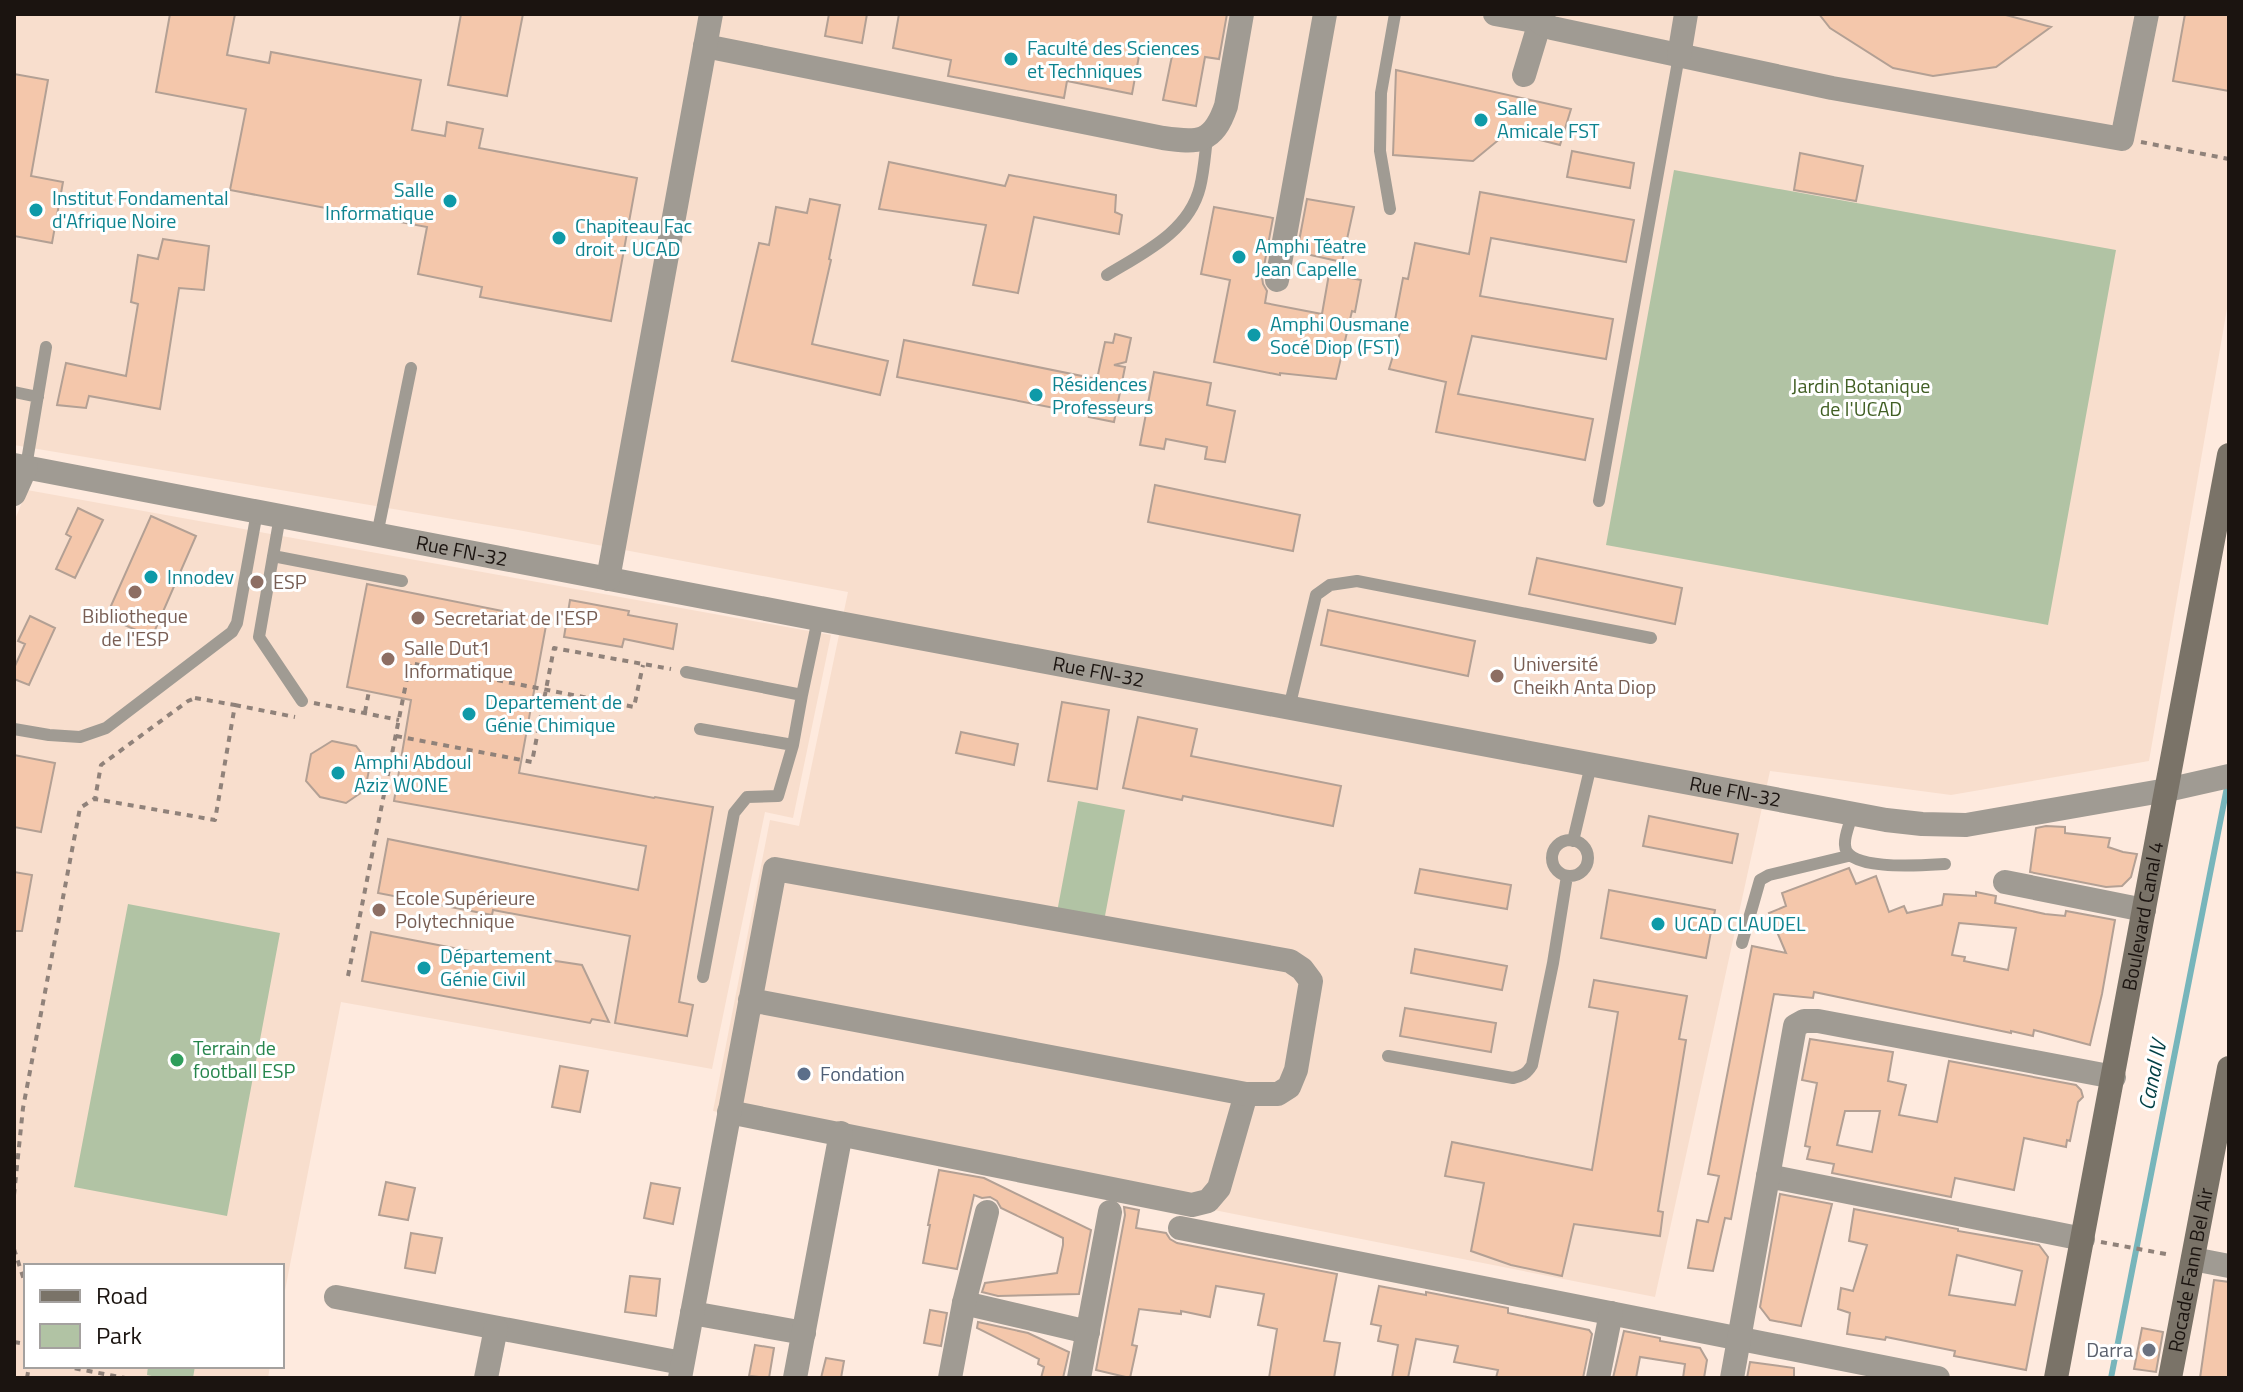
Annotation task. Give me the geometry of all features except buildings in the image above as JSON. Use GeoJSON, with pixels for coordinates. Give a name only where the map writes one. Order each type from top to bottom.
{"type":"FeatureCollection","features":[{"type":"Feature","properties":{"kind":"main road","name":"Boulevard Canal 4"},"geometry":{"type":"LineString","coordinates":[[2056,1378],[2144,910],[2175,788],[2229,455]]}},
{"type":"Feature","properties":{"kind":"main road","name":"Rocade Fann Bel Air"},"geometry":{"type":"LineString","coordinates":[[2170,1378],[2227,1094],[2229,1068]]}},
{"type":"Feature","properties":{"kind":"street"},"geometry":{"type":"LineString","coordinates":[[608,579],[711,14]]}},
{"type":"Feature","properties":{"kind":"street"},"geometry":{"type":"LineString","coordinates":[[705,46],[1193,142],[1207,138],[1219,124],[1226,106],[1242,14]]}},
{"type":"Feature","properties":{"kind":"street"},"geometry":{"type":"LineString","coordinates":[[1277,280],[1325,14]]}},
{"type":"Feature","properties":{"kind":"street"},"geometry":{"type":"LineString","coordinates":[[1495,14],[1536,18],[1572,33],[1832,88],[2122,139],[2147,14]]}},
{"type":"Feature","properties":{"kind":"street"},"geometry":{"type":"LineString","coordinates":[[1679,56],[1686,14]]}},
{"type":"Feature","properties":{"kind":"street"},"geometry":{"type":"LineString","coordinates":[[1524,75],[1536,18]]}},
{"type":"Feature","properties":{"kind":"street"},"geometry":{"type":"LineString","coordinates":[[14,494],[20,466]]}},
{"type":"Feature","properties":{"kind":"street","name":"Rue FN-32"},"geometry":{"type":"LineString","coordinates":[[20,466],[1591,765],[1852,814],[1922,824],[1966,825],[2229,776]]}},
{"type":"Feature","properties":{"kind":"street"},"geometry":{"type":"LineString","coordinates":[[336,1297],[496,1328],[681,1371],[729,1112],[750,1000],[775,869],[1290,961],[1302,969],[1311,981],[1296,1070],[1289,1087],[1278,1094],[1246,1094],[750,1000]]}},
{"type":"Feature","properties":{"kind":"street"},"geometry":{"type":"LineString","coordinates":[[2005,882],[2144,910]]}},
{"type":"Feature","properties":{"kind":"street"},"geometry":{"type":"LineString","coordinates":[[1732,1378],[1795,1026],[1804,1021],[1818,1021],[2114,1077]]}},
{"type":"Feature","properties":{"kind":"street"},"geometry":{"type":"LineString","coordinates":[[729,1112],[1192,1205],[1208,1201],[1219,1188],[1246,1094]]}},
{"type":"Feature","properties":{"kind":"street"},"geometry":{"type":"LineString","coordinates":[[795,1378],[841,1133]]}},
{"type":"Feature","properties":{"kind":"street"},"geometry":{"type":"LineString","coordinates":[[1768,1176],[2083,1239]]}},
{"type":"Feature","properties":{"kind":"street"},"geometry":{"type":"LineString","coordinates":[[950,1378],[964,1303],[987,1212]]}},
{"type":"Feature","properties":{"kind":"street"},"geometry":{"type":"LineString","coordinates":[[1079,1378],[1110,1212]]}},
{"type":"Feature","properties":{"kind":"street"},"geometry":{"type":"LineString","coordinates":[[1180,1228],[1938,1378]]}},
{"type":"Feature","properties":{"kind":"street"},"geometry":{"type":"LineString","coordinates":[[2193,1259],[2229,1266]]}},
{"type":"Feature","properties":{"kind":"street"},"geometry":{"type":"LineString","coordinates":[[964,1303],[1088,1332]]}},
{"type":"Feature","properties":{"kind":"street"},"geometry":{"type":"LineString","coordinates":[[692,1313],[804,1333]]}},
{"type":"Feature","properties":{"kind":"street"},"geometry":{"type":"LineString","coordinates":[[1598,1378],[1611,1313]]}},
{"type":"Feature","properties":{"kind":"street"},"geometry":{"type":"LineString","coordinates":[[486,1378],[496,1328]]}},
{"type":"Feature","properties":{"kind":"lane"},"geometry":{"type":"LineString","coordinates":[[1390,209],[1380,151],[1381,93],[1395,14]]}},
{"type":"Feature","properties":{"kind":"lane"},"geometry":{"type":"LineString","coordinates":[[1599,501],[1679,56]]}},
{"type":"Feature","properties":{"kind":"lane"},"geometry":{"type":"LineString","coordinates":[[1107,275],[1165,240],[1185,217],[1200,190],[1207,138]]}},
{"type":"Feature","properties":{"kind":"lane"},"geometry":{"type":"LineString","coordinates":[[20,466],[38,397],[46,347]]}},
{"type":"Feature","properties":{"kind":"lane"},"geometry":{"type":"LineString","coordinates":[[377,535],[411,368]]}},
{"type":"Feature","properties":{"kind":"lane"},"geometry":{"type":"LineString","coordinates":[[14,392],[38,397]]}},
{"type":"Feature","properties":{"kind":"lane"},"geometry":{"type":"LineString","coordinates":[[269,514],[273,556],[259,637],[302,701]]}},
{"type":"Feature","properties":{"kind":"lane"},"geometry":{"type":"LineString","coordinates":[[14,729],[80,737],[106,728],[232,632],[269,514]]}},
{"type":"Feature","properties":{"kind":"lane"},"geometry":{"type":"LineString","coordinates":[[273,556],[402,581]]}},
{"type":"Feature","properties":{"kind":"lane"},"geometry":{"type":"LineString","coordinates":[[1289,708],[1316,595],[1330,585],[1357,581],[1651,638]]}},
{"type":"Feature","properties":{"kind":"lane"},"geometry":{"type":"LineString","coordinates":[[703,977],[734,813],[747,797],[778,796],[793,745],[818,619]]}},
{"type":"Feature","properties":{"kind":"lane"},"geometry":{"type":"LineString","coordinates":[[686,672],[802,695]]}},
{"type":"Feature","properties":{"kind":"lane"},"geometry":{"type":"LineString","coordinates":[[700,729],[793,745]]}},
{"type":"Feature","properties":{"kind":"lane"},"geometry":{"type":"LineString","coordinates":[[1573,841],[1591,765]]}},
{"type":"Feature","properties":{"kind":"lane"},"geometry":{"type":"LineString","coordinates":[[1848,856],[1844,846],[1852,814]]}},
{"type":"Feature","properties":{"kind":"lane"},"geometry":{"type":"LineString","coordinates":[[1573,841],[1587,850],[1589,858],[1578,875],[1567,876],[1553,864],[1553,855],[1564,842],[1573,841]]}},
{"type":"Feature","properties":{"kind":"lane"},"geometry":{"type":"LineString","coordinates":[[1742,943],[1760,880],[1769,875],[1848,856],[1886,866],[1945,864]]}},
{"type":"Feature","properties":{"kind":"lane"},"geometry":{"type":"LineString","coordinates":[[1388,1056],[1513,1078],[1528,1072],[1553,963],[1567,876]]}},
{"type":"Feature","properties":{"kind":"path"},"geometry":{"type":"LineString","coordinates":[[2122,139],[2229,159]]}},
{"type":"Feature","properties":{"kind":"path"},"geometry":{"type":"LineString","coordinates":[[396,736],[532,762],[554,648],[686,672]]}},
{"type":"Feature","properties":{"kind":"path"},"geometry":{"type":"LineString","coordinates":[[348,976],[410,663],[634,707],[643,665]]}},
{"type":"Feature","properties":{"kind":"path"},"geometry":{"type":"LineString","coordinates":[[365,713],[369,691]]}},
{"type":"Feature","properties":{"kind":"path"},"geometry":{"type":"LineString","coordinates":[[14,1195],[23,1108],[80,808],[95,799],[215,820],[235,705],[195,698],[188,701],[101,765],[95,799]]}},
{"type":"Feature","properties":{"kind":"path"},"geometry":{"type":"LineString","coordinates":[[14,1114],[23,1108]]}},
{"type":"Feature","properties":{"kind":"path"},"geometry":{"type":"LineString","coordinates":[[2112,1244],[2155,1252]]}},
{"type":"Feature","properties":{"kind":"path"},"geometry":{"type":"LineString","coordinates":[[14,1249],[24,1281]]}},
{"type":"Feature","properties":{"kind":"path"},"geometry":{"type":"LineString","coordinates":[[72,1368],[125,1378]]}},
{"type":"Feature","properties":{"kind":"shaded area","name":"Université Cheikh Anta Diop"},"geometry":{"type":"Polygon","coordinates":[[[14,14],[2229,14],[2229,297],[2149,761],[1951,795],[1770,771],[1655,1297],[713,1111],[770,820],[799,826],[848,592],[518,530],[14,445],[14,14]]]}},
{"type":"Feature","properties":{"kind":"shaded area","name":"Ecole Supérieure Polytechnique"},"geometry":{"type":"Polygon","coordinates":[[[27,490],[831,635],[793,818],[765,812],[712,1069],[341,1002],[284,1296],[284,1264],[24,1264],[24,1368],[270,1368],[268,1378],[14,1378],[14,522],[27,490]]]}},
{"type":"Feature","properties":{"kind":"green space","name":"Jardin Botanique de l'UCAD"},"geometry":{"type":"Polygon","coordinates":[[[1674,170],[2116,250],[2048,625],[1606,545],[1674,170]]]}},
{"type":"Feature","properties":{"kind":"green space"},"geometry":{"type":"Polygon","coordinates":[[[1078,801],[1125,810],[1104,921],[1057,912],[1078,801]]]}},
{"type":"Feature","properties":{"kind":"green space","name":"Terrain de football ESP"},"geometry":{"type":"Polygon","coordinates":[[[128,904],[280,933],[227,1216],[74,1187],[128,904]]]}},
{"type":"Feature","properties":{"kind":"green space"},"geometry":{"type":"Polygon","coordinates":[[[148,1368],[195,1368],[193,1378],[147,1375],[148,1368]]]}},
{"type":"Feature","properties":{"kind":"waterway","name":"Canal IV"},"geometry":{"type":"LineString","coordinates":[[2111,1378],[2228,782]]}},
{"type":"Feature","properties":{"kind":"place","name":"Faculté des Sciences et Techniques"},"geometry":{"type":"Point","coordinates":[1011,59]}},
{"type":"Feature","properties":{"kind":"place","name":"Salle Amicale FST"},"geometry":{"type":"Point","coordinates":[1481,120]}},
{"type":"Feature","properties":{"kind":"place","name":"Salle Informatique"},"geometry":{"type":"Point","coordinates":[450,201]}},
{"type":"Feature","properties":{"kind":"place","name":"Institut Fondamental d'Afrique Noire"},"geometry":{"type":"Point","coordinates":[36,210]}},
{"type":"Feature","properties":{"kind":"place","name":"Chapiteau Fac droit - UCAD"},"geometry":{"type":"Point","coordinates":[559,238]}},
{"type":"Feature","properties":{"kind":"place","name":"Amphi Téatre Jean Capelle"},"geometry":{"type":"Point","coordinates":[1239,257]}},
{"type":"Feature","properties":{"kind":"place","name":"Amphi Ousmane Socé Diop (FST)"},"geometry":{"type":"Point","coordinates":[1254,335]}},
{"type":"Feature","properties":{"kind":"place","name":"Résidences Professeurs"},"geometry":{"type":"Point","coordinates":[1036,395]}},
{"type":"Feature","properties":{"kind":"place","name":"Innodev"},"geometry":{"type":"Point","coordinates":[151,577]}},
{"type":"Feature","properties":{"kind":"place","name":"ESP"},"geometry":{"type":"Point","coordinates":[257,582]}},
{"type":"Feature","properties":{"kind":"place","name":"Bibliotheque de l'ESP"},"geometry":{"type":"Point","coordinates":[135,592]}},
{"type":"Feature","properties":{"kind":"place","name":"Secretariat de l'ESP"},"geometry":{"type":"Point","coordinates":[418,618]}},
{"type":"Feature","properties":{"kind":"place","name":"Salle Dut1 Informatique"},"geometry":{"type":"Point","coordinates":[388,659]}},
{"type":"Feature","properties":{"kind":"place","name":"Université Cheikh Anta Diop"},"geometry":{"type":"Point","coordinates":[1497,676]}},
{"type":"Feature","properties":{"kind":"place","name":"Departement de Génie Chimique"},"geometry":{"type":"Point","coordinates":[469,714]}},
{"type":"Feature","properties":{"kind":"place","name":"Amphi Abdoul Aziz WONE"},"geometry":{"type":"Point","coordinates":[338,773]}},
{"type":"Feature","properties":{"kind":"place","name":"Ecole Supérieure Polytechnique"},"geometry":{"type":"Point","coordinates":[379,910]}},
{"type":"Feature","properties":{"kind":"place","name":"UCAD CLAUDEL"},"geometry":{"type":"Point","coordinates":[1658,924]}},
{"type":"Feature","properties":{"kind":"place","name":"Département Génie Civil"},"geometry":{"type":"Point","coordinates":[424,968]}},
{"type":"Feature","properties":{"kind":"place","name":"Terrain de football ESP"},"geometry":{"type":"Point","coordinates":[177,1060]}},
{"type":"Feature","properties":{"kind":"place","name":"Fondation"},"geometry":{"type":"Point","coordinates":[804,1074]}},
{"type":"Feature","properties":{"kind":"place","name":"Darra"},"geometry":{"type":"Point","coordinates":[2149,1350]}}]}
